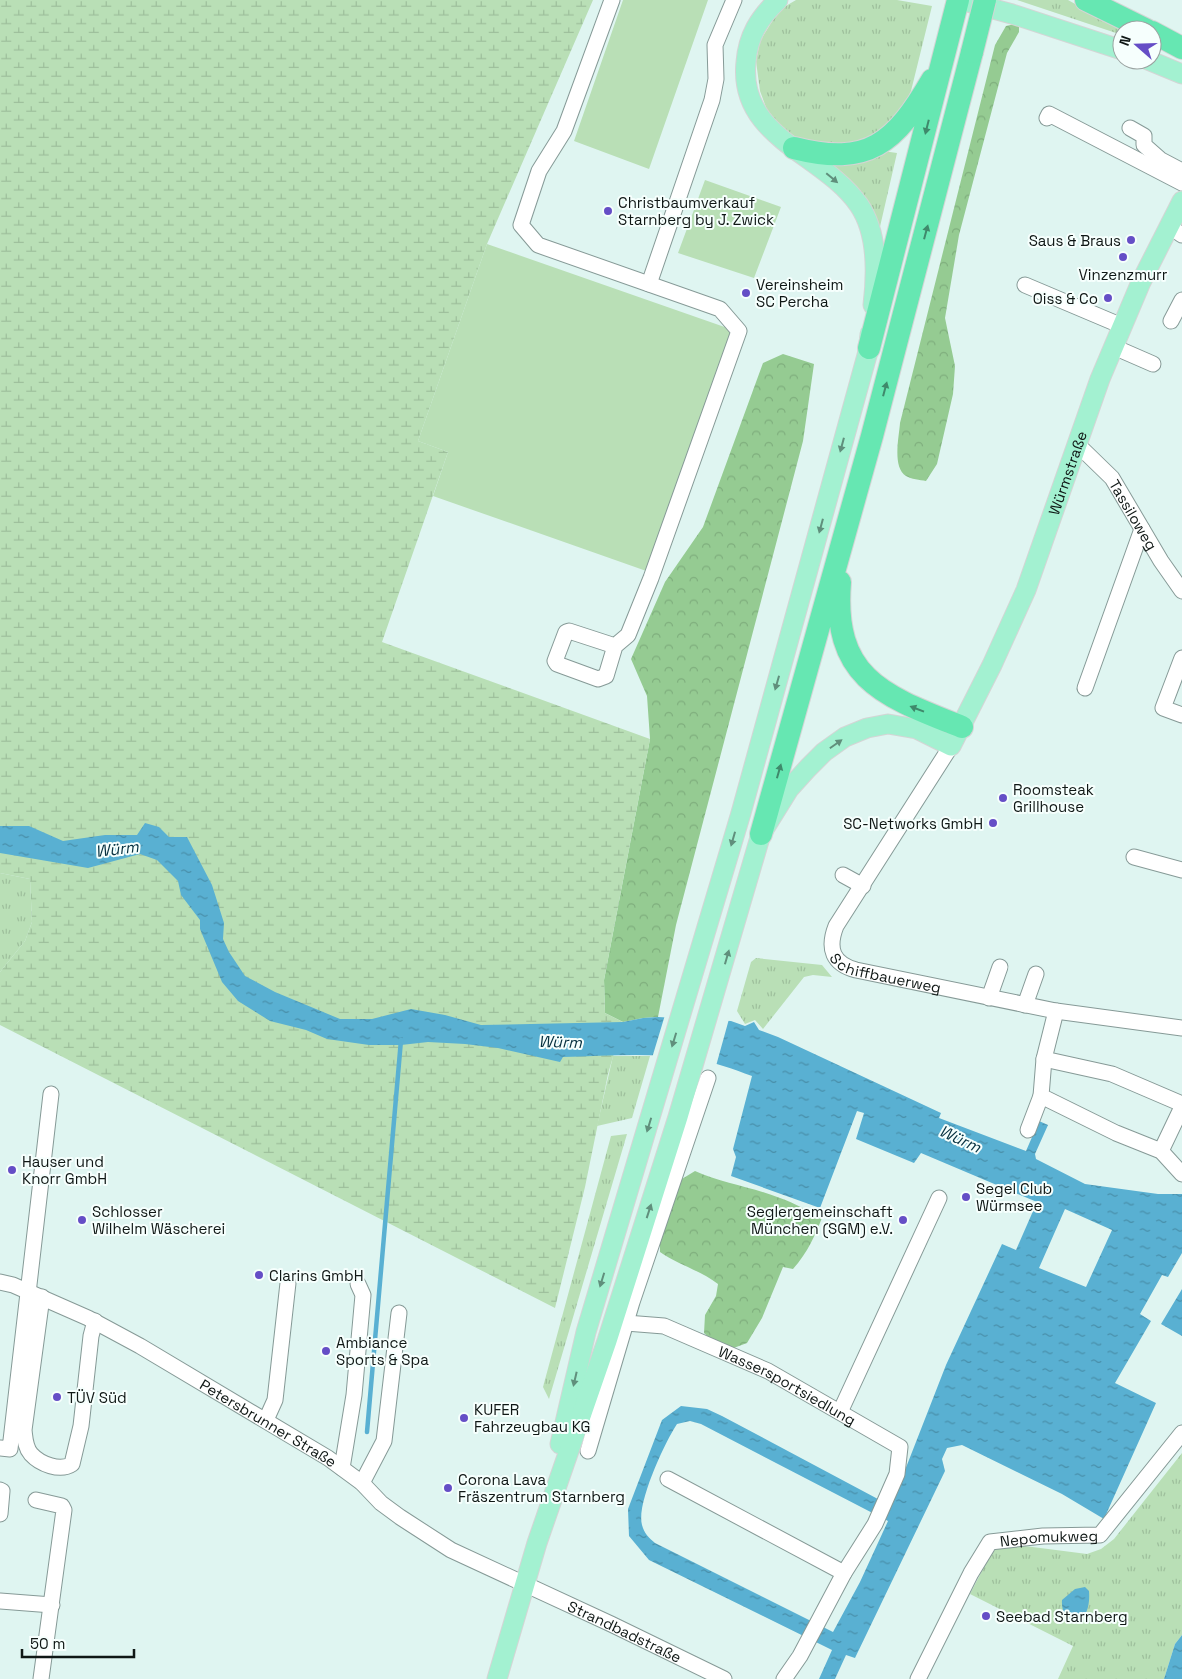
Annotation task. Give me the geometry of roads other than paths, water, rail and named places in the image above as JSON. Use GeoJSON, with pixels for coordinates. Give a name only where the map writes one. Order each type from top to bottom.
{"type":"FeatureCollection","features":[{"type":"Feature","properties":{"kind":"highway"},"geometry":{"type":"LineString","coordinates":[[869,348],[959,0]]}},
{"type":"Feature","properties":{"kind":"highway"},"geometry":{"type":"LineString","coordinates":[[761,834],[846,534],[986,0]]}},
{"type":"Feature","properties":{"kind":"highway"},"geometry":{"type":"LineString","coordinates":[[1086,0],[1127,20]]}},
{"type":"Feature","properties":{"kind":"highway"},"geometry":{"type":"LineString","coordinates":[[1162,37],[1182,48]]}},
{"type":"Feature","properties":{"kind":"highway"},"geometry":{"type":"LineString","coordinates":[[794,148],[812,152],[848,154],[862,152],[883,143],[896,132],[912,111],[945,54]]}},
{"type":"Feature","properties":{"kind":"highway"},"geometry":{"type":"LineString","coordinates":[[846,534],[839,598],[842,631],[848,653],[865,677],[885,694],[957,736]]}},
{"type":"Feature","properties":{"kind":"main road"},"geometry":{"type":"LineString","coordinates":[[537,1543],[586,1332],[686,1002],[788,646],[869,348],[875,266],[874,243],[869,226],[859,205],[845,189],[771,131],[758,116],[749,97],[745,69],[747,49],[753,30],[764,13],[778,0]]}},
{"type":"Feature","properties":{"kind":"main road"},"geometry":{"type":"LineString","coordinates":[[959,0],[1012,14],[1112,47]]}},
{"type":"Feature","properties":{"kind":"main road"},"geometry":{"type":"LineString","coordinates":[[1162,66],[1182,74]]}},
{"type":"Feature","properties":{"kind":"main road","name":"Würmstraße"},"geometry":{"type":"LineString","coordinates":[[957,736],[1026,590],[1100,379],[1141,282],[1176,231],[1182,201]]}},
{"type":"Feature","properties":{"kind":"main road"},"geometry":{"type":"LineString","coordinates":[[497,1679],[537,1543],[699,1078],[713,1004],[761,834],[789,789],[824,752],[845,737],[867,728],[888,724],[957,736]]}},
{"type":"Feature","properties":{"kind":"street"},"geometry":{"type":"LineString","coordinates":[[612,0],[564,131],[539,171],[521,225],[538,245],[720,309],[739,331],[651,578],[628,636],[615,646]]}},
{"type":"Feature","properties":{"kind":"street"},"geometry":{"type":"LineString","coordinates":[[649,284],[712,100],[716,79],[715,45],[734,0]]}},
{"type":"Feature","properties":{"kind":"street"},"geometry":{"type":"LineString","coordinates":[[1047,118],[1049,114],[1182,183]]}},
{"type":"Feature","properties":{"kind":"street"},"geometry":{"type":"LineString","coordinates":[[1130,128],[1144,136],[1144,146],[1160,160],[1182,171]]}},
{"type":"Feature","properties":{"kind":"street"},"geometry":{"type":"LineString","coordinates":[[1025,284],[1122,326]]}},
{"type":"Feature","properties":{"kind":"street"},"geometry":{"type":"LineString","coordinates":[[1171,321],[1182,300]]}},
{"type":"Feature","properties":{"kind":"street"},"geometry":{"type":"LineString","coordinates":[[1114,347],[1153,364]]}},
{"type":"Feature","properties":{"kind":"street","name":"Tassiloweg"},"geometry":{"type":"LineString","coordinates":[[1078,445],[1112,478],[1182,591]]}},
{"type":"Feature","properties":{"kind":"street"},"geometry":{"type":"LineString","coordinates":[[1085,688],[1142,529]]}},
{"type":"Feature","properties":{"kind":"street"},"geometry":{"type":"LineString","coordinates":[[1182,658],[1164,708],[1182,715]]}},
{"type":"Feature","properties":{"kind":"street","name":"Schiffbauerweg"},"geometry":{"type":"LineString","coordinates":[[957,736],[833,935],[832,945],[836,960],[842,966],[989,998],[1056,1011],[1182,1028]]}},
{"type":"Feature","properties":{"kind":"street"},"geometry":{"type":"LineString","coordinates":[[1134,857],[1182,870]]}},
{"type":"Feature","properties":{"kind":"street"},"geometry":{"type":"LineString","coordinates":[[844,875],[863,886]]}},
{"type":"Feature","properties":{"kind":"street"},"geometry":{"type":"LineString","coordinates":[[989,998],[1000,966]]}},
{"type":"Feature","properties":{"kind":"street"},"geometry":{"type":"LineString","coordinates":[[1026,1005],[1036,974]]}},
{"type":"Feature","properties":{"kind":"street"},"geometry":{"type":"LineString","coordinates":[[1028,1130],[1041,1096],[1044,1059],[1056,1011]]}},
{"type":"Feature","properties":{"kind":"street"},"geometry":{"type":"LineString","coordinates":[[1044,1059],[1112,1074],[1182,1106],[1161,1151]]}},
{"type":"Feature","properties":{"kind":"street"},"geometry":{"type":"LineString","coordinates":[[588,1451],[699,1078]]}},
{"type":"Feature","properties":{"kind":"street"},"geometry":{"type":"LineString","coordinates":[[0,1448],[10,1449],[51,1094]]}},
{"type":"Feature","properties":{"kind":"street"},"geometry":{"type":"LineString","coordinates":[[1041,1096],[1116,1133],[1161,1151],[1182,1174]]}},
{"type":"Feature","properties":{"kind":"street"},"geometry":{"type":"LineString","coordinates":[[840,1412],[938,1198]]}},
{"type":"Feature","properties":{"kind":"street","name":"Petersbrunner Straße"},"geometry":{"type":"LineString","coordinates":[[0,1282],[13,1284],[95,1321],[266,1420],[342,1468],[394,1512],[451,1550],[524,1585]]}},
{"type":"Feature","properties":{"kind":"street"},"geometry":{"type":"LineString","coordinates":[[266,1420],[275,1400],[288,1283]]}},
{"type":"Feature","properties":{"kind":"street"},"geometry":{"type":"LineString","coordinates":[[342,1468],[354,1395],[363,1295],[358,1284]]}},
{"type":"Feature","properties":{"kind":"street"},"geometry":{"type":"LineString","coordinates":[[42,1297],[25,1437],[31,1454],[56,1468],[67,1468],[72,1464],[81,1426],[91,1336],[95,1321]]}},
{"type":"Feature","properties":{"kind":"street"},"geometry":{"type":"LineString","coordinates":[[362,1483],[384,1440],[399,1313]]}},
{"type":"Feature","properties":{"kind":"street","name":"Wassersportsiedlung"},"geometry":{"type":"LineString","coordinates":[[626,1323],[664,1326],[768,1370],[900,1447],[897,1474],[891,1492],[876,1524],[844,1573]]}},
{"type":"Feature","properties":{"kind":"street","name":"Nepomukweg"},"geometry":{"type":"LineString","coordinates":[[918,1679],[971,1572],[990,1542],[1043,1536],[1100,1534],[1182,1433]]}},
{"type":"Feature","properties":{"kind":"street"},"geometry":{"type":"LineString","coordinates":[[668,1479],[844,1573],[822,1616],[784,1679]]}},
{"type":"Feature","properties":{"kind":"street"},"geometry":{"type":"LineString","coordinates":[[0,1490],[2,1491],[0,1514]]}},
{"type":"Feature","properties":{"kind":"street"},"geometry":{"type":"LineString","coordinates":[[36,1500],[62,1506],[64,1510],[41,1679]]}},
{"type":"Feature","properties":{"kind":"street","name":"Strandbadstraße"},"geometry":{"type":"LineString","coordinates":[[524,1585],[595,1616],[724,1679]]}},
{"type":"Feature","properties":{"kind":"street"},"geometry":{"type":"LineString","coordinates":[[0,1601],[52,1605]]}},
{"type":"Feature","properties":{"kind":"water","name":"Würm"},"geometry":{"type":"Polygon","coordinates":[[[145,823],[159,827],[169,837],[187,837],[212,885],[224,923],[223,939],[245,976],[275,992],[340,1019],[372,1019],[411,1009],[445,1015],[481,1025],[623,1022],[658,1017],[731,1021],[745,1026],[754,1022],[759,1030],[778,1037],[941,1113],[939,1118],[1026,1151],[1039,1121],[1048,1125],[1035,1154],[1036,1159],[1085,1184],[1158,1194],[1182,1194],[1182,1253],[1168,1277],[1162,1275],[1140,1314],[1151,1321],[1115,1383],[1156,1403],[1104,1519],[1062,1494],[962,1445],[947,1448],[942,1459],[945,1471],[855,1658],[846,1655],[835,1679],[819,1679],[832,1650],[649,1560],[629,1536],[628,1509],[662,1420],[681,1406],[707,1409],[722,1416],[891,1506],[946,1365],[1002,1244],[1016,1250],[1037,1202],[921,1153],[914,1163],[856,1139],[864,1113],[857,1111],[820,1208],[731,1176],[736,1157],[733,1149],[752,1076],[708,1062],[677,1057],[628,1055],[563,1057],[560,1062],[498,1048],[465,1044],[428,1042],[401,1045],[369,1045],[327,1039],[306,1030],[270,1021],[238,1001],[222,982],[200,929],[200,920],[181,895],[178,881],[157,860],[140,854],[88,868],[0,853],[0,826],[29,826],[63,841],[105,835],[137,835],[145,823]],[[1065,1209],[1039,1268],[1086,1287],[1112,1230],[1065,1209]],[[690,1421],[677,1424],[653,1473],[641,1515],[645,1533],[655,1543],[833,1632],[860,1582],[888,1521],[701,1424],[690,1421]]]}},
{"type":"Feature","properties":{"kind":"water"},"geometry":{"type":"Polygon","coordinates":[[[1182,1289],[1182,1336],[1161,1324],[1182,1289]]]}},
{"type":"Feature","properties":{"kind":"water"},"geometry":{"type":"Polygon","coordinates":[[[1085,1587],[1089,1591],[1089,1604],[1086,1613],[1081,1619],[1076,1621],[1070,1620],[1063,1609],[1062,1600],[1075,1589],[1085,1587]]]}},
{"type":"Feature","properties":{"kind":"water"},"geometry":{"type":"Polygon","coordinates":[[[1182,1635],[1182,1679],[1164,1679],[1175,1644],[1182,1635]]]}},
{"type":"Feature","properties":{"kind":"waterway"},"geometry":{"type":"LineString","coordinates":[[367,1432],[401,1040]]}},
{"type":"Feature","properties":{"kind":"place","name":"Christbaumverkauf Starnberg by J. Zwick"},"geometry":{"type":"Point","coordinates":[608,211]}},
{"type":"Feature","properties":{"kind":"place","name":"Saus & Braus"},"geometry":{"type":"Point","coordinates":[1131,240]}},
{"type":"Feature","properties":{"kind":"place","name":"Vinzenzmurr"},"geometry":{"type":"Point","coordinates":[1123,257]}},
{"type":"Feature","properties":{"kind":"place","name":"Vereinsheim SC Percha"},"geometry":{"type":"Point","coordinates":[746,293]}},
{"type":"Feature","properties":{"kind":"place","name":"Oiss & Co"},"geometry":{"type":"Point","coordinates":[1108,298]}},
{"type":"Feature","properties":{"kind":"place","name":"Roomsteak Grillhouse"},"geometry":{"type":"Point","coordinates":[1003,798]}},
{"type":"Feature","properties":{"kind":"place","name":"SC-Networks GmbH"},"geometry":{"type":"Point","coordinates":[993,823]}},
{"type":"Feature","properties":{"kind":"place","name":"Hauser und Knorr GmbH"},"geometry":{"type":"Point","coordinates":[12,1170]}},
{"type":"Feature","properties":{"kind":"place","name":"Segel Club Würmsee"},"geometry":{"type":"Point","coordinates":[966,1197]}},
{"type":"Feature","properties":{"kind":"place","name":"Schlosser Wilhelm Wäscherei"},"geometry":{"type":"Point","coordinates":[82,1220]}},
{"type":"Feature","properties":{"kind":"place","name":"Seglergemeinschaft München (SGM) e.V."},"geometry":{"type":"Point","coordinates":[903,1220]}},
{"type":"Feature","properties":{"kind":"place","name":"Clarins GmbH"},"geometry":{"type":"Point","coordinates":[259,1275]}},
{"type":"Feature","properties":{"kind":"place","name":"Ambiance Sports & Spa"},"geometry":{"type":"Point","coordinates":[326,1351]}},
{"type":"Feature","properties":{"kind":"place","name":"TÜV Süd"},"geometry":{"type":"Point","coordinates":[57,1397]}},
{"type":"Feature","properties":{"kind":"place","name":"KUFER Fahrzeugbau KG"},"geometry":{"type":"Point","coordinates":[464,1418]}},
{"type":"Feature","properties":{"kind":"place","name":"Corona Lava Fräszentrum Starnberg"},"geometry":{"type":"Point","coordinates":[448,1488]}},
{"type":"Feature","properties":{"kind":"place","name":"Seebad Starnberg"},"geometry":{"type":"Point","coordinates":[986,1616]}}]}
